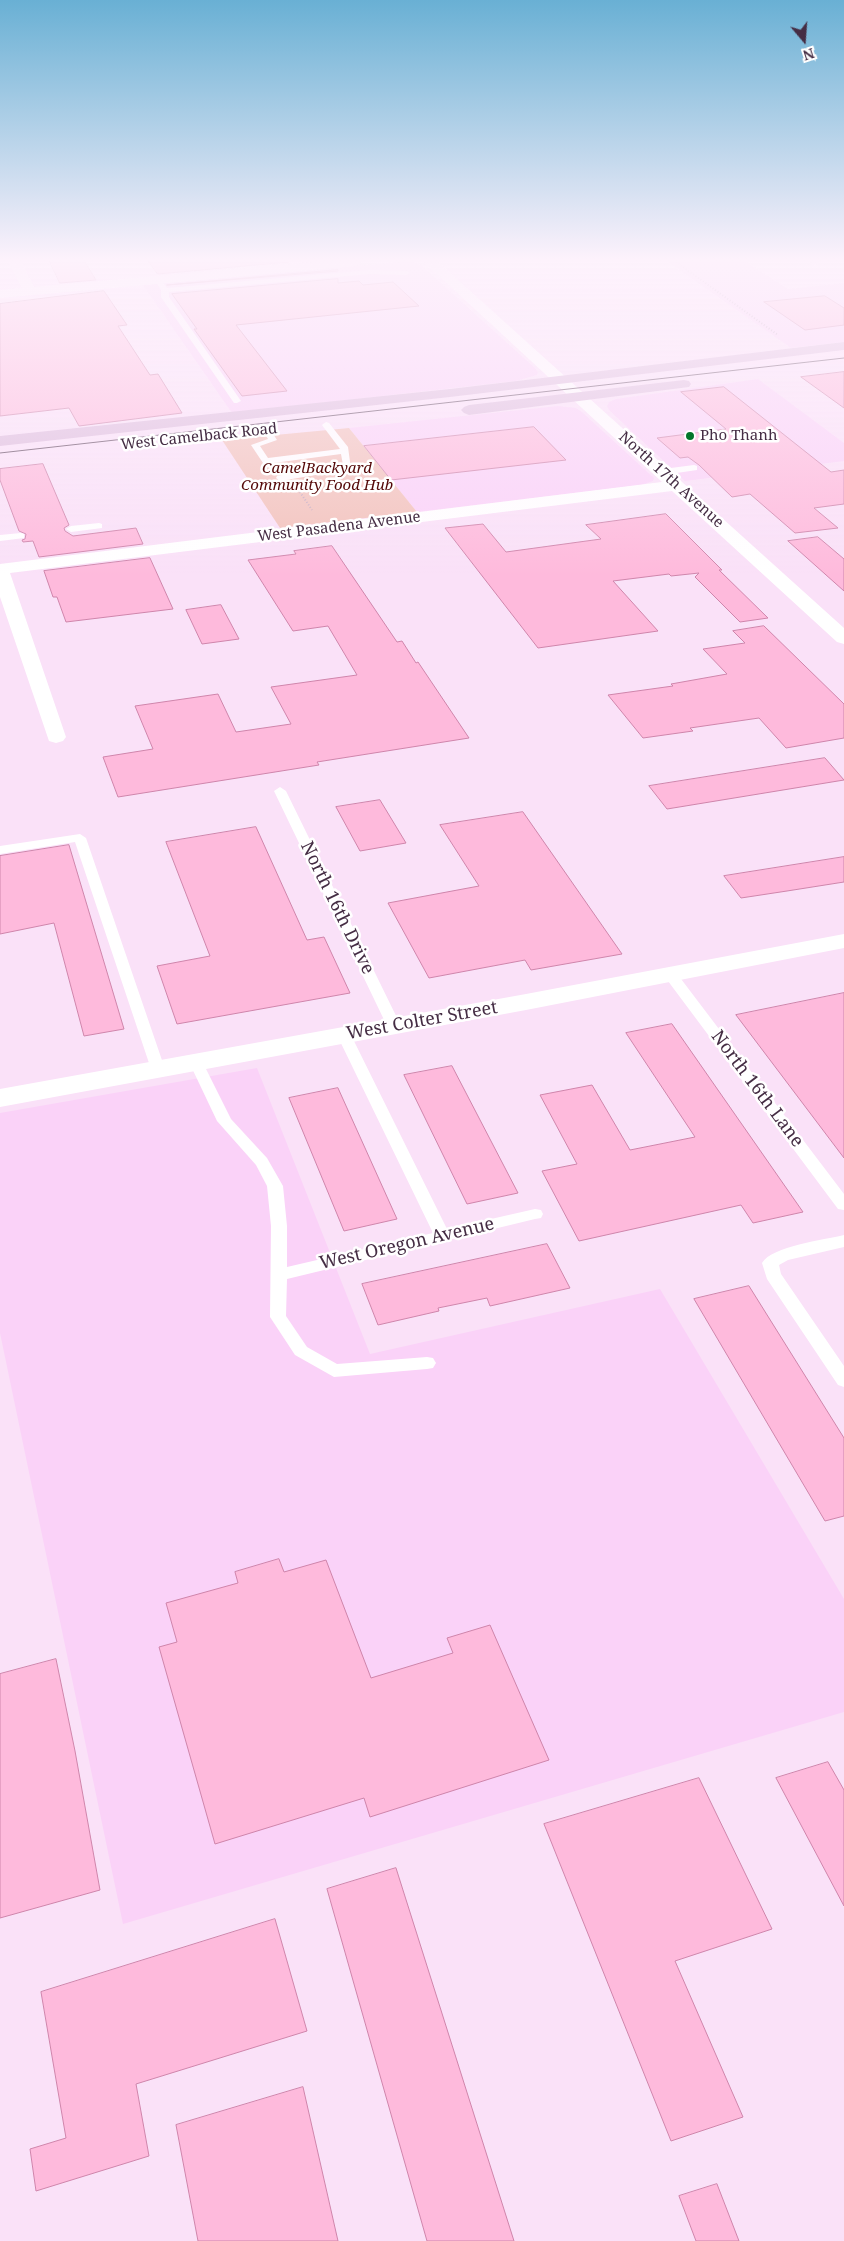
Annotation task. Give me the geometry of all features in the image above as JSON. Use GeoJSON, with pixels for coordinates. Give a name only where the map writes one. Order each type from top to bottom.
{"type":"FeatureCollection","features":[{"type":"Feature","properties":{"kind":"main road","name":"West Camelback Road"},"geometry":{"type":"LineString","coordinates":[[0,441],[314,409],[672,367]]}},
{"type":"Feature","properties":{"kind":"main road"},"geometry":{"type":"LineString","coordinates":[[452,412],[697,382]]}},
{"type":"Feature","properties":{"kind":"main road"},"geometry":{"type":"LineString","coordinates":[[319,426],[343,423]]}},
{"type":"Feature","properties":{"kind":"main road","name":"West Camelback Road"},"geometry":{"type":"LineString","coordinates":[[248,432],[285,429]]}},
{"type":"Feature","properties":{"kind":"street","name":"North 17th Avenue"},"geometry":{"type":"LineString","coordinates":[[545,367],[844,638]]}},
{"type":"Feature","properties":{"kind":"street","name":"West Pasadena Avenue"},"geometry":{"type":"LineString","coordinates":[[0,569],[677,485]]}},
{"type":"Feature","properties":{"kind":"street"},"geometry":{"type":"LineString","coordinates":[[0,569],[56,738]]}},
{"type":"Feature","properties":{"kind":"street","name":"West Colter Street"},"geometry":{"type":"LineString","coordinates":[[0,1098],[844,941]]}},
{"type":"Feature","properties":{"kind":"lane"},"geometry":{"type":"LineString","coordinates":[[213,367],[237,401]]}},
{"type":"Feature","properties":{"kind":"lane"},"geometry":{"type":"LineString","coordinates":[[285,477],[348,467],[345,451],[319,426]]}},
{"type":"Feature","properties":{"kind":"lane"},"geometry":{"type":"LineString","coordinates":[[267,431],[273,440],[255,445],[266,460],[345,451]]}},
{"type":"Feature","properties":{"kind":"lane"},"geometry":{"type":"LineString","coordinates":[[662,472],[694,468]]}},
{"type":"Feature","properties":{"kind":"lane"},"geometry":{"type":"LineString","coordinates":[[71,529],[99,526]]}},
{"type":"Feature","properties":{"kind":"lane"},"geometry":{"type":"LineString","coordinates":[[0,538],[21,536]]}},
{"type":"Feature","properties":{"kind":"lane","name":"North 16th Drive"},"geometry":{"type":"LineString","coordinates":[[280,791],[394,1026]]}},
{"type":"Feature","properties":{"kind":"lane"},"geometry":{"type":"LineString","coordinates":[[0,850],[80,838],[158,1069]]}},
{"type":"Feature","properties":{"kind":"lane","name":"North 16th Lane"},"geometry":{"type":"LineString","coordinates":[[670,974],[844,1205]]}},
{"type":"Feature","properties":{"kind":"lane"},"geometry":{"type":"LineString","coordinates":[[344,1035],[442,1235]]}},
{"type":"Feature","properties":{"kind":"lane"},"geometry":{"type":"LineString","coordinates":[[196,1062],[225,1121],[262,1162],[275,1186],[279,1226],[278,1317],[301,1351],[334,1371],[427,1363]]}},
{"type":"Feature","properties":{"kind":"lane","name":"West Oregon Avenue"},"geometry":{"type":"LineString","coordinates":[[278,1275],[535,1214]]}},
{"type":"Feature","properties":{"kind":"lane"},"geometry":{"type":"LineString","coordinates":[[844,1241],[783,1255],[770,1263],[773,1275],[844,1380]]}},
{"type":"Feature","properties":{"kind":"path"},"geometry":{"type":"LineString","coordinates":[[285,477],[326,529]]}},
{"type":"Feature","properties":{"kind":"shaded area"},"geometry":{"type":"Polygon","coordinates":[[[200,367],[533,367],[538,372],[537,375],[516,381],[232,413],[200,367]]]}},
{"type":"Feature","properties":{"kind":"shaded area"},"geometry":{"type":"Polygon","coordinates":[[[758,379],[844,443],[844,461],[685,481],[607,406],[609,402],[616,399],[758,379]]]}},
{"type":"Feature","properties":{"kind":"shaded area"},"geometry":{"type":"Polygon","coordinates":[[[558,406],[576,408],[582,412],[654,478],[653,481],[641,485],[417,512],[349,428],[558,406]]]}},
{"type":"Feature","properties":{"kind":"shaded area"},"geometry":{"type":"Polygon","coordinates":[[[257,1068],[370,1354],[660,1289],[844,1599],[844,1712],[123,1924],[0,1333],[0,1113],[257,1068]]]}},
{"type":"Feature","properties":{"kind":"green space","name":"CamelBackyard Community Food Hub"},"geometry":{"type":"Polygon","coordinates":[[[349,428],[417,512],[280,528],[222,440],[349,428]]]}},
{"type":"Feature","properties":{"kind":"building"},"geometry":{"type":"Polygon","coordinates":[[[0,367],[145,367],[150,375],[158,374],[182,413],[79,426],[69,408],[0,416],[0,367]]]}},
{"type":"Feature","properties":{"kind":"building"},"geometry":{"type":"Polygon","coordinates":[[[221,367],[268,367],[287,391],[242,396],[221,367]]]}},
{"type":"Feature","properties":{"kind":"building"},"geometry":{"type":"Polygon","coordinates":[[[844,372],[844,408],[801,377],[844,372]]]}},
{"type":"Feature","properties":{"kind":"building"},"geometry":{"type":"Polygon","coordinates":[[[724,387],[831,472],[844,470],[844,504],[814,508],[838,528],[795,533],[750,494],[732,497],[699,465],[688,457],[680,458],[657,438],[726,429],[681,392],[724,387]]]}},
{"type":"Feature","properties":{"kind":"building"},"geometry":{"type":"Polygon","coordinates":[[[534,427],[566,460],[391,480],[364,446],[534,427]]]}},
{"type":"Feature","properties":{"kind":"building"},"geometry":{"type":"Polygon","coordinates":[[[43,464],[69,525],[64,528],[65,531],[73,536],[136,528],[143,544],[39,557],[33,541],[23,542],[22,540],[25,539],[26,534],[19,531],[0,480],[0,469],[43,464]]]}},
{"type":"Feature","properties":{"kind":"building"},"geometry":{"type":"Polygon","coordinates":[[[666,514],[768,618],[740,622],[695,577],[699,573],[671,576],[669,574],[613,581],[658,631],[538,648],[445,528],[483,524],[506,552],[601,539],[586,525],[666,514]]]}},
{"type":"Feature","properties":{"kind":"building"},"geometry":{"type":"Polygon","coordinates":[[[818,537],[844,559],[844,591],[788,541],[818,537]]]}},
{"type":"Feature","properties":{"kind":"building"},"geometry":{"type":"Polygon","coordinates":[[[332,546],[397,642],[402,641],[416,663],[418,662],[469,738],[317,762],[319,765],[118,797],[103,757],[153,749],[135,706],[218,694],[236,732],[291,724],[271,687],[357,675],[328,626],[293,631],[248,560],[296,554],[294,551],[332,546]]]}},
{"type":"Feature","properties":{"kind":"building"},"geometry":{"type":"Polygon","coordinates":[[[150,558],[173,609],[66,622],[57,597],[53,597],[44,571],[150,558]]]}},
{"type":"Feature","properties":{"kind":"building"},"geometry":{"type":"Polygon","coordinates":[[[221,605],[239,639],[202,644],[186,610],[221,605]]]}},
{"type":"Feature","properties":{"kind":"building"},"geometry":{"type":"Polygon","coordinates":[[[764,626],[844,704],[844,738],[786,748],[759,718],[690,728],[693,731],[643,738],[608,695],[673,686],[671,684],[727,674],[703,649],[745,643],[733,631],[764,626]]]}},
{"type":"Feature","properties":{"kind":"building"},"geometry":{"type":"Polygon","coordinates":[[[825,758],[844,780],[667,809],[649,786],[825,758]]]}},
{"type":"Feature","properties":{"kind":"building"},"geometry":{"type":"Polygon","coordinates":[[[380,800],[406,843],[360,851],[336,807],[380,800]]]}},
{"type":"Feature","properties":{"kind":"building"},"geometry":{"type":"Polygon","coordinates":[[[523,812],[622,954],[531,970],[525,960],[429,978],[388,903],[479,886],[440,825],[523,812]]]}},
{"type":"Feature","properties":{"kind":"building"},"geometry":{"type":"Polygon","coordinates":[[[256,827],[307,940],[324,937],[350,993],[177,1024],[157,966],[210,956],[166,842],[256,827]]]}},
{"type":"Feature","properties":{"kind":"building"},"geometry":{"type":"Polygon","coordinates":[[[69,845],[124,1029],[84,1036],[54,923],[0,934],[0,856],[69,845]]]}},
{"type":"Feature","properties":{"kind":"building"},"geometry":{"type":"Polygon","coordinates":[[[844,857],[844,882],[741,898],[724,876],[844,857]]]}},
{"type":"Feature","properties":{"kind":"building"},"geometry":{"type":"Polygon","coordinates":[[[844,993],[844,1158],[736,1015],[844,993]]]}},
{"type":"Feature","properties":{"kind":"building"},"geometry":{"type":"Polygon","coordinates":[[[672,1024],[803,1212],[753,1223],[741,1205],[579,1241],[542,1171],[577,1164],[540,1095],[592,1085],[630,1150],[695,1137],[626,1033],[672,1024]]]}},
{"type":"Feature","properties":{"kind":"building"},"geometry":{"type":"Polygon","coordinates":[[[452,1066],[518,1193],[467,1204],[404,1075],[452,1066]]]}},
{"type":"Feature","properties":{"kind":"building"},"geometry":{"type":"Polygon","coordinates":[[[338,1088],[397,1219],[344,1231],[289,1098],[338,1088]]]}},
{"type":"Feature","properties":{"kind":"building"},"geometry":{"type":"Polygon","coordinates":[[[547,1244],[570,1288],[490,1306],[487,1298],[438,1308],[439,1311],[378,1325],[362,1284],[547,1244]]]}},
{"type":"Feature","properties":{"kind":"building"},"geometry":{"type":"Polygon","coordinates":[[[749,1286],[844,1438],[844,1516],[825,1521],[694,1299],[749,1286]]]}},
{"type":"Feature","properties":{"kind":"building"},"geometry":{"type":"Polygon","coordinates":[[[279,1559],[284,1572],[326,1560],[371,1678],[453,1653],[447,1638],[490,1625],[549,1760],[370,1817],[364,1798],[215,1844],[159,1647],[177,1642],[166,1603],[238,1583],[235,1572],[279,1559]]]}},
{"type":"Feature","properties":{"kind":"building"},"geometry":{"type":"Polygon","coordinates":[[[56,1659],[100,1890],[0,1918],[0,1674],[56,1659]]]}},
{"type":"Feature","properties":{"kind":"building"},"geometry":{"type":"Polygon","coordinates":[[[828,1762],[844,1790],[844,1906],[776,1778],[828,1762]]]}},
{"type":"Feature","properties":{"kind":"building"},"geometry":{"type":"Polygon","coordinates":[[[699,1778],[772,1929],[675,1961],[743,2117],[671,2141],[544,1824],[699,1778]]]}},
{"type":"Feature","properties":{"kind":"building"},"geometry":{"type":"Polygon","coordinates":[[[396,1868],[514,2241],[427,2241],[327,1889],[396,1868]]]}},
{"type":"Feature","properties":{"kind":"building"},"geometry":{"type":"Polygon","coordinates":[[[275,1919],[307,2031],[136,2084],[149,2156],[36,2191],[30,2149],[66,2138],[41,1992],[275,1919]]]}},
{"type":"Feature","properties":{"kind":"building"},"geometry":{"type":"Polygon","coordinates":[[[303,2087],[338,2241],[198,2241],[176,2125],[303,2087]]]}},
{"type":"Feature","properties":{"kind":"building"},"geometry":{"type":"Polygon","coordinates":[[[717,2184],[739,2241],[696,2241],[679,2196],[717,2184]]]}},
{"type":"Feature","properties":{"kind":"tram line"},"geometry":{"type":"LineString","coordinates":[[0,453],[768,367]]}},
{"type":"Feature","properties":{"kind":"place","name":"Pho Thanh"},"geometry":{"type":"Point","coordinates":[690,436]}}]}
